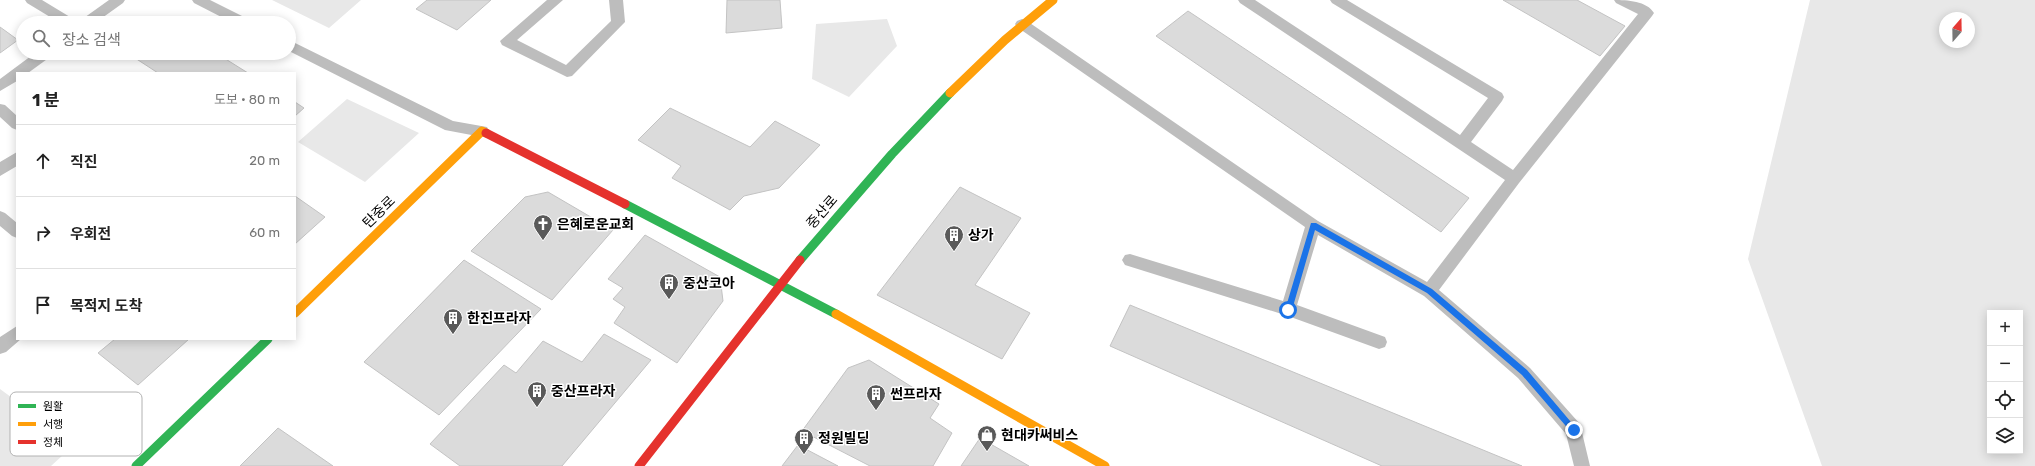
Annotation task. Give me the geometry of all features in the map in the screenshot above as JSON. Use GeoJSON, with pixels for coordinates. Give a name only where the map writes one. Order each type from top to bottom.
{"type":"FeatureCollection","features":[{"type":"Feature","properties":{"kind":"street","name":"중산로"},"geometry":{"type":"LineString","coordinates":[[639,466],[780,283],[890,154],[964,78],[1022,24],[1053,0]]}},
{"type":"Feature","properties":{"kind":"street"},"geometry":{"type":"LineString","coordinates":[[482,131],[780,283],[1105,466]]}},
{"type":"Feature","properties":{"kind":"street","name":"탄중로"},"geometry":{"type":"LineString","coordinates":[[296,311],[482,131]]}},
{"type":"Feature","properties":{"kind":"street"},"geometry":{"type":"LineString","coordinates":[[136,466],[267,340]]}},
{"type":"Feature","properties":{"kind":"lane"},"geometry":{"type":"LineString","coordinates":[[32,0],[58,16]]}},
{"type":"Feature","properties":{"kind":"lane"},"geometry":{"type":"LineString","coordinates":[[96,16],[118,0]]}},
{"type":"Feature","properties":{"kind":"lane"},"geometry":{"type":"LineString","coordinates":[[199,0],[231,16]]}},
{"type":"Feature","properties":{"kind":"lane"},"geometry":{"type":"LineString","coordinates":[[556,0],[507,41],[567,72],[618,22],[616,0]]}},
{"type":"Feature","properties":{"kind":"lane"},"geometry":{"type":"LineString","coordinates":[[1245,0],[1514,179]]}},
{"type":"Feature","properties":{"kind":"lane"},"geometry":{"type":"LineString","coordinates":[[1337,0],[1497,97],[1462,143]]}},
{"type":"Feature","properties":{"kind":"lane"},"geometry":{"type":"LineString","coordinates":[[1429,291],[1514,179],[1647,13],[1621,0]]}},
{"type":"Feature","properties":{"kind":"lane"},"geometry":{"type":"LineString","coordinates":[[1022,24],[1313,225],[1429,291],[1529,378],[1574,430],[1582,466]]}},
{"type":"Feature","properties":{"kind":"lane"},"geometry":{"type":"LineString","coordinates":[[296,49],[450,126],[482,131]]}},
{"type":"Feature","properties":{"kind":"lane"},"geometry":{"type":"LineString","coordinates":[[19,72],[36,60]]}},
{"type":"Feature","properties":{"kind":"lane"},"geometry":{"type":"LineString","coordinates":[[0,86],[16,74]]}},
{"type":"Feature","properties":{"kind":"lane"},"geometry":{"type":"LineString","coordinates":[[0,109],[16,123]]}},
{"type":"Feature","properties":{"kind":"lane"},"geometry":{"type":"LineString","coordinates":[[0,170],[16,159]]}},
{"type":"Feature","properties":{"kind":"lane"},"geometry":{"type":"LineString","coordinates":[[0,217],[16,231]]}},
{"type":"Feature","properties":{"kind":"lane"},"geometry":{"type":"LineString","coordinates":[[1288,310],[1313,225]]}},
{"type":"Feature","properties":{"kind":"lane"},"geometry":{"type":"LineString","coordinates":[[1130,260],[1288,310],[1379,342]]}},
{"type":"Feature","properties":{"kind":"lane"},"geometry":{"type":"LineString","coordinates":[[0,347],[16,333]]}},
{"type":"Feature","properties":{"kind":"shaded area"},"geometry":{"type":"Polygon","coordinates":[[[272,0],[361,0],[329,28],[272,0]]]}},
{"type":"Feature","properties":{"kind":"shaded area"},"geometry":{"type":"Polygon","coordinates":[[[1810,0],[2035,0],[2035,466],[1822,466],[1748,259],[1810,0]]]}},
{"type":"Feature","properties":{"kind":"shaded area"},"geometry":{"type":"Polygon","coordinates":[[[887,19],[897,46],[849,97],[812,79],[816,24],[887,19]]]}},
{"type":"Feature","properties":{"kind":"shaded area"},"geometry":{"type":"Polygon","coordinates":[[[347,99],[419,133],[365,182],[298,142],[347,99]]]}},
{"type":"Feature","properties":{"kind":"shaded area"},"geometry":{"type":"Polygon","coordinates":[[[0,389],[10,396],[10,456],[62,456],[51,466],[0,466],[0,389]]]}},
{"type":"Feature","properties":{"kind":"building"},"geometry":{"type":"Polygon","coordinates":[[[427,0],[491,0],[457,30],[416,9],[427,0]]]}},
{"type":"Feature","properties":{"kind":"building"},"geometry":{"type":"Polygon","coordinates":[[[727,0],[780,0],[782,28],[726,33],[727,0]]]}},
{"type":"Feature","properties":{"kind":"building"},"geometry":{"type":"Polygon","coordinates":[[[1503,0],[1577,0],[1625,26],[1600,56],[1503,0]]]}},
{"type":"Feature","properties":{"kind":"building"},"geometry":{"type":"Polygon","coordinates":[[[1188,11],[1469,198],[1441,232],[1156,36],[1188,11]]]}},
{"type":"Feature","properties":{"kind":"building"},"geometry":{"type":"Polygon","coordinates":[[[0,27],[16,39],[16,41],[0,53],[0,27]]]}},
{"type":"Feature","properties":{"kind":"building"},"geometry":{"type":"Polygon","coordinates":[[[138,60],[227,60],[246,72],[156,72],[138,60]]]}},
{"type":"Feature","properties":{"kind":"building"},"geometry":{"type":"Polygon","coordinates":[[[296,103],[304,108],[296,115],[296,103]]]}},
{"type":"Feature","properties":{"kind":"building"},"geometry":{"type":"Polygon","coordinates":[[[670,108],[750,147],[775,121],[820,145],[779,188],[744,196],[730,210],[672,178],[681,166],[638,140],[670,108]]]}},
{"type":"Feature","properties":{"kind":"building","name":"상가"},"geometry":{"type":"Polygon","coordinates":[[[960,187],[1021,218],[975,285],[1030,313],[1002,359],[877,295],[960,187]]]}},
{"type":"Feature","properties":{"kind":"building","name":"은혜로운교회"},"geometry":{"type":"Polygon","coordinates":[[[548,192],[613,230],[552,300],[471,251],[525,197],[548,192]]]}},
{"type":"Feature","properties":{"kind":"building"},"geometry":{"type":"Polygon","coordinates":[[[296,197],[325,217],[296,243],[296,197]]]}},
{"type":"Feature","properties":{"kind":"building","name":"중산코아"},"geometry":{"type":"Polygon","coordinates":[[[645,235],[720,277],[723,301],[677,363],[614,323],[625,307],[613,299],[623,288],[608,279],[645,235]]]}},
{"type":"Feature","properties":{"kind":"building","name":"한진프라자"},"geometry":{"type":"Polygon","coordinates":[[[464,260],[541,309],[439,415],[364,362],[464,260]]]}},
{"type":"Feature","properties":{"kind":"building"},"geometry":{"type":"Polygon","coordinates":[[[1130,305],[1522,466],[1382,466],[1110,346],[1130,305]]]}},
{"type":"Feature","properties":{"kind":"building","name":"중산프라자"},"geometry":{"type":"Polygon","coordinates":[[[604,334],[651,360],[562,466],[460,466],[430,444],[504,365],[516,373],[543,341],[582,362],[604,334]]]}},
{"type":"Feature","properties":{"kind":"building"},"geometry":{"type":"Polygon","coordinates":[[[114,340],[188,340],[138,385],[98,353],[114,340]]]}},
{"type":"Feature","properties":{"kind":"building","name":"썬프라자"},"geometry":{"type":"Polygon","coordinates":[[[869,360],[939,404],[930,418],[952,433],[933,466],[870,466],[802,431],[848,368],[869,360]]]}},
{"type":"Feature","properties":{"kind":"building"},"geometry":{"type":"Polygon","coordinates":[[[278,428],[333,466],[240,466],[278,428]]]}},
{"type":"Feature","properties":{"kind":"building","name":"현대카써비스"},"geometry":{"type":"Polygon","coordinates":[[[980,438],[1029,466],[961,466],[980,438]]]}},
{"type":"Feature","properties":{"kind":"building","name":"정원빌딩"},"geometry":{"type":"Polygon","coordinates":[[[798,445],[838,466],[782,466],[798,445]]]}},
{"type":"Feature","properties":{"kind":"traffic: fast"},"geometry":{"type":"LineString","coordinates":[[800,260],[892,154],[950,93]]}},
{"type":"Feature","properties":{"kind":"traffic: fast"},"geometry":{"type":"LineString","coordinates":[[625,204],[836,314]]}},
{"type":"Feature","properties":{"kind":"traffic: fast"},"geometry":{"type":"LineString","coordinates":[[136,466],[267,340]]}},
{"type":"Feature","properties":{"kind":"traffic: slow"},"geometry":{"type":"LineString","coordinates":[[950,93],[1005,40],[1053,0]]}},
{"type":"Feature","properties":{"kind":"traffic: slow"},"geometry":{"type":"LineString","coordinates":[[296,312],[482,131],[486,133]]}},
{"type":"Feature","properties":{"kind":"traffic: slow"},"geometry":{"type":"LineString","coordinates":[[836,314],[1105,466]]}},
{"type":"Feature","properties":{"kind":"traffic: jam"},"geometry":{"type":"LineString","coordinates":[[486,133],[625,204]]}},
{"type":"Feature","properties":{"kind":"traffic: jam"},"geometry":{"type":"LineString","coordinates":[[639,466],[800,260]]}},
{"type":"Feature","properties":{"kind":"place","name":"은혜로운교회"},"geometry":{"type":"Point","coordinates":[543,241]}},
{"type":"Feature","properties":{"kind":"place","name":"상가"},"geometry":{"type":"Point","coordinates":[954,252]}},
{"type":"Feature","properties":{"kind":"place","name":"중산코아"},"geometry":{"type":"Point","coordinates":[669,300]}},
{"type":"Feature","properties":{"kind":"place","name":"한진프라자"},"geometry":{"type":"Point","coordinates":[453,335]}},
{"type":"Feature","properties":{"kind":"place","name":"중산프라자"},"geometry":{"type":"Point","coordinates":[537,408]}},
{"type":"Feature","properties":{"kind":"place","name":"썬프라자"},"geometry":{"type":"Point","coordinates":[876,411]}},
{"type":"Feature","properties":{"kind":"place","name":"현대카써비스"},"geometry":{"type":"Point","coordinates":[987,452]}},
{"type":"Feature","properties":{"kind":"place","name":"정원빌딩"},"geometry":{"type":"Point","coordinates":[804,455]}},
{"type":"Feature","properties":{"kind":"route"},"geometry":{"type":"LineString","coordinates":[[1288,310],[1313,225],[1429,291],[1524,373],[1574,430]]}}]}
